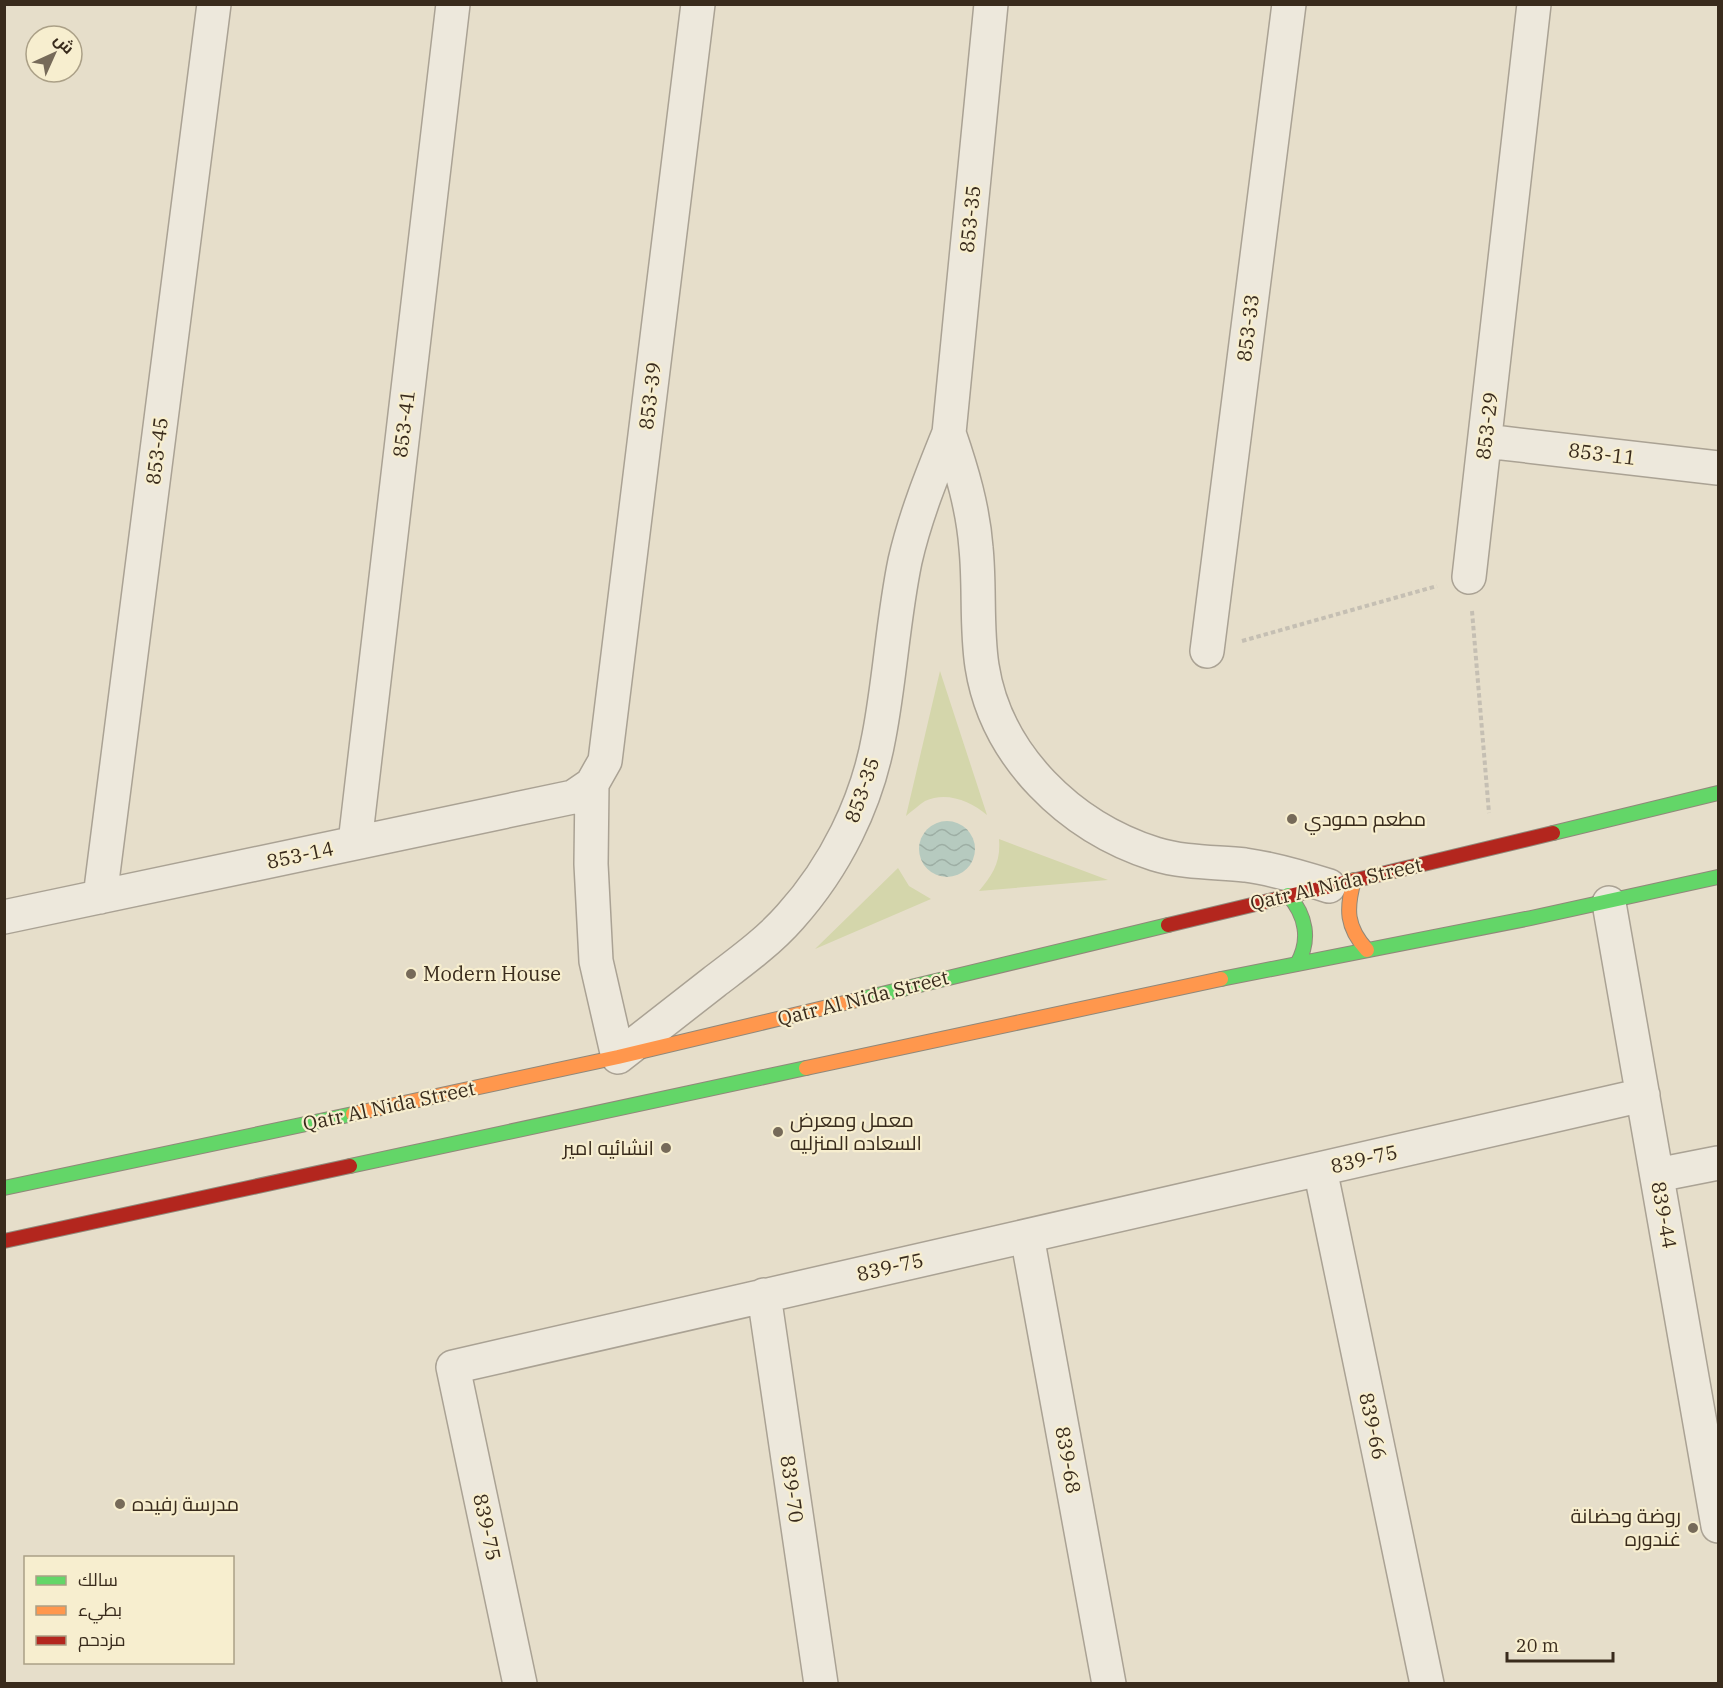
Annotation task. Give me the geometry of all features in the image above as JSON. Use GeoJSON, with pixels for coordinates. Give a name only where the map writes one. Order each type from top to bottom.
{"type":"FeatureCollection","features":[{"type":"Feature","properties":{"kind":"main road","name":"Qatr Al Nida Street"},"geometry":{"type":"LineString","coordinates":[[4,1188],[618,1057],[1719,792]]}},
{"type":"Feature","properties":{"kind":"main road"},"geometry":{"type":"LineString","coordinates":[[4,1241],[592,1113],[1297,964],[1609,903],[1719,878]]}},
{"type":"Feature","properties":{"kind":"main road"},"geometry":{"type":"LineString","coordinates":[[1341,883],[1347,900],[1352,932],[1367,950]]}},
{"type":"Feature","properties":{"kind":"main road"},"geometry":{"type":"LineString","coordinates":[[1288,895],[1296,902],[1307,934],[1303,956],[1297,964]]}},
{"type":"Feature","properties":{"kind":"street","name":"853-45"},"geometry":{"type":"LineString","coordinates":[[100,897],[214,4]]}},
{"type":"Feature","properties":{"kind":"street","name":"853-41"},"geometry":{"type":"LineString","coordinates":[[356,843],[453,4]]}},
{"type":"Feature","properties":{"kind":"street","name":"853-39"},"geometry":{"type":"LineString","coordinates":[[592,784],[605,761],[698,4]]}},
{"type":"Feature","properties":{"kind":"street","name":"853-35"},"geometry":{"type":"LineString","coordinates":[[618,1057],[760,946],[790,917],[815,886],[837,852],[855,815],[869,777],[879,737],[905,562],[923,496],[949,433],[991,4]]}},
{"type":"Feature","properties":{"kind":"street","name":"853-33"},"geometry":{"type":"LineString","coordinates":[[1207,651],[1289,4]]}},
{"type":"Feature","properties":{"kind":"street","name":"853-29"},"geometry":{"type":"LineString","coordinates":[[1469,577],[1534,4]]}},
{"type":"Feature","properties":{"kind":"street","name":"853-35"},"geometry":{"type":"LineString","coordinates":[[949,433],[964,476],[974,521],[979,638],[988,695],[1013,749],[1030,772],[1050,793],[1099,829],[1126,843],[1156,854],[1186,861],[1271,870],[1341,883]]}},
{"type":"Feature","properties":{"kind":"street","name":"853-11"},"geometry":{"type":"LineString","coordinates":[[1485,441],[1719,468]]}},
{"type":"Feature","properties":{"kind":"street","name":"853-14"},"geometry":{"type":"LineString","coordinates":[[4,917],[573,797],[592,784]]}},
{"type":"Feature","properties":{"kind":"street"},"geometry":{"type":"LineString","coordinates":[[592,784],[591,864],[596,962],[618,1057]]}},
{"type":"Feature","properties":{"kind":"street","name":"839-44"},"geometry":{"type":"LineString","coordinates":[[1609,903],[1719,1526]]}},
{"type":"Feature","properties":{"kind":"street","name":"839-75"},"geometry":{"type":"LineString","coordinates":[[520,1683],[453,1367],[1643,1095]]}},
{"type":"Feature","properties":{"kind":"street"},"geometry":{"type":"LineString","coordinates":[[1657,1175],[1719,1163]]}},
{"type":"Feature","properties":{"kind":"street","name":"839-66"},"geometry":{"type":"LineString","coordinates":[[1320,1168],[1427,1683]]}},
{"type":"Feature","properties":{"kind":"street","name":"839-68"},"geometry":{"type":"LineString","coordinates":[[1028,1236],[1109,1683]]}},
{"type":"Feature","properties":{"kind":"street","name":"839-70"},"geometry":{"type":"LineString","coordinates":[[764,1295],[820,1683]]}},
{"type":"Feature","properties":{"kind":"path"},"geometry":{"type":"LineString","coordinates":[[1207,651],[1469,577],[1492,847]]}},
{"type":"Feature","properties":{"kind":"green space"},"geometry":{"type":"Polygon","coordinates":[[[940,671],[987,815],[966,802],[941,797],[925,801],[906,816],[940,671]]]}},
{"type":"Feature","properties":{"kind":"green space"},"geometry":{"type":"Polygon","coordinates":[[[999,839],[1108,880],[979,891],[995,867],[999,854],[999,839]]]}},
{"type":"Feature","properties":{"kind":"green space"},"geometry":{"type":"Polygon","coordinates":[[[898,868],[909,886],[931,899],[815,949],[898,868]]]}},
{"type":"Feature","properties":{"kind":"water"},"geometry":{"type":"Polygon","coordinates":[[[947,821],[962,826],[970,834],[975,849],[970,864],[962,872],[947,877],[932,872],[924,864],[919,849],[924,834],[932,826],[947,821]]]}},
{"type":"Feature","properties":{"kind":"traffic: fast"},"geometry":{"type":"LineString","coordinates":[[1553,833],[1718,793]]}},
{"type":"Feature","properties":{"kind":"traffic: fast"},"geometry":{"type":"LineString","coordinates":[[1221,979],[1531,918],[1718,877]]}},
{"type":"Feature","properties":{"kind":"traffic: fast"},"geometry":{"type":"LineString","coordinates":[[1288,895],[1299,911],[1304,928],[1304,946],[1297,964]]}},
{"type":"Feature","properties":{"kind":"traffic: fast"},"geometry":{"type":"LineString","coordinates":[[857,1000],[1168,925]]}},
{"type":"Feature","properties":{"kind":"traffic: fast"},"geometry":{"type":"LineString","coordinates":[[350,1166],[806,1068]]}},
{"type":"Feature","properties":{"kind":"traffic: fast"},"geometry":{"type":"LineString","coordinates":[[4,1188],[353,1114]]}},
{"type":"Feature","properties":{"kind":"traffic: slow"},"geometry":{"type":"LineString","coordinates":[[1354,880],[1349,909],[1350,917],[1355,933],[1367,950]]}},
{"type":"Feature","properties":{"kind":"traffic: slow"},"geometry":{"type":"LineString","coordinates":[[806,1068],[1221,979]]}},
{"type":"Feature","properties":{"kind":"traffic: slow"},"geometry":{"type":"LineString","coordinates":[[353,1114],[618,1057],[857,1000]]}},
{"type":"Feature","properties":{"kind":"traffic: jam"},"geometry":{"type":"LineString","coordinates":[[1168,925],[1553,833]]}},
{"type":"Feature","properties":{"kind":"traffic: jam"},"geometry":{"type":"LineString","coordinates":[[4,1241],[350,1166]]}},
{"type":"Feature","properties":{"kind":"place","name":"مطعم حمودي"},"geometry":{"type":"Point","coordinates":[1292,819]}},
{"type":"Feature","properties":{"kind":"place","name":"Modern House"},"geometry":{"type":"Point","coordinates":[411,974]}},
{"type":"Feature","properties":{"kind":"place","name":"معمل ومعرض السعاده المنزليه"},"geometry":{"type":"Point","coordinates":[778,1132]}},
{"type":"Feature","properties":{"kind":"place","name":"انشائيه امير"},"geometry":{"type":"Point","coordinates":[666,1148]}},
{"type":"Feature","properties":{"kind":"place","name":"مدرسة رفيده"},"geometry":{"type":"Point","coordinates":[120,1504]}},
{"type":"Feature","properties":{"kind":"place","name":"روضة وحضانة غندوره"},"geometry":{"type":"Point","coordinates":[1693,1528]}}]}
